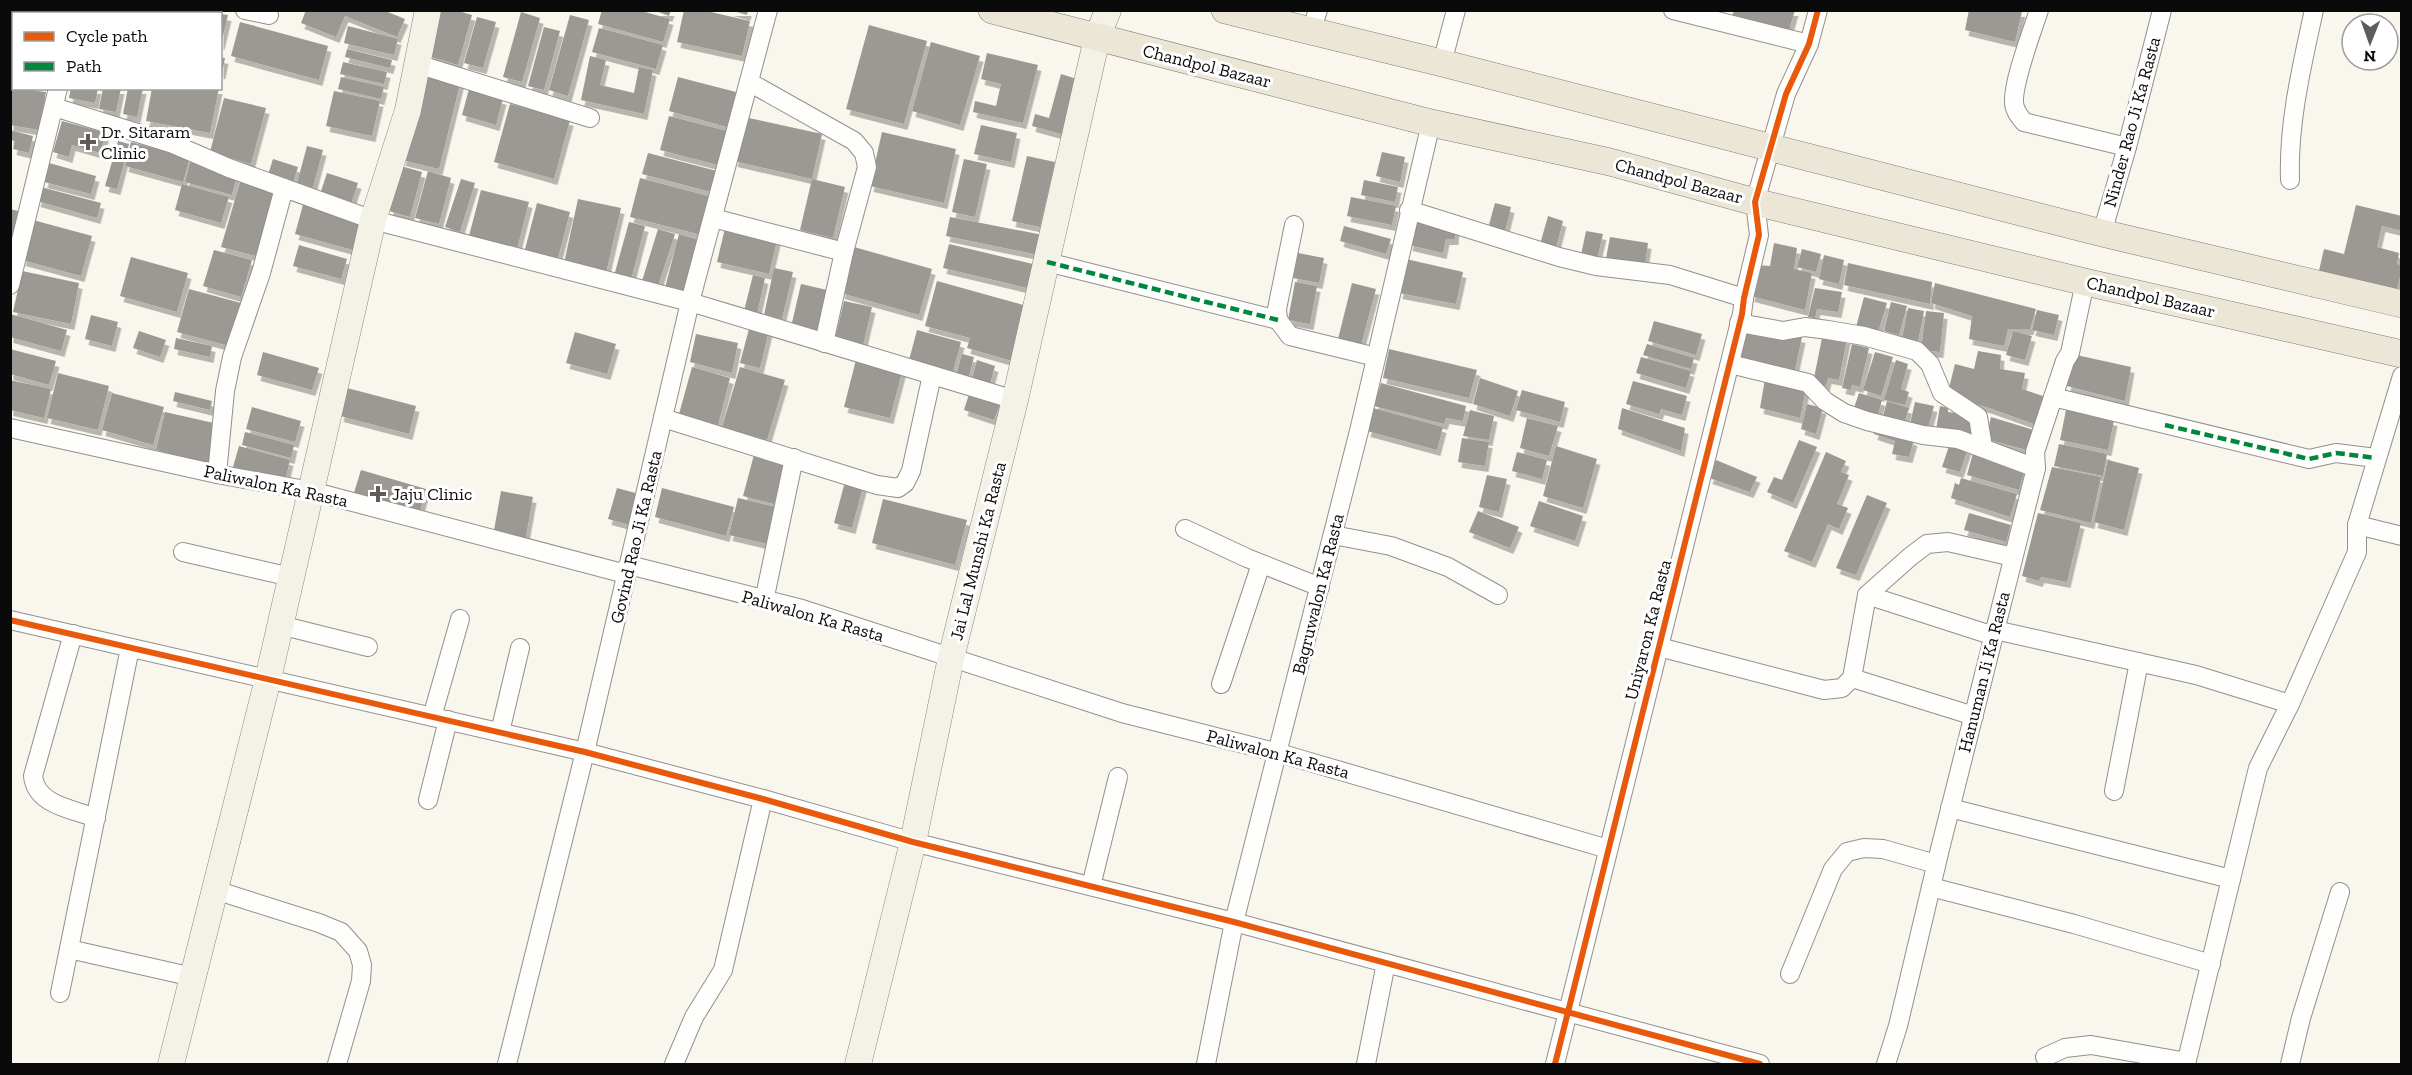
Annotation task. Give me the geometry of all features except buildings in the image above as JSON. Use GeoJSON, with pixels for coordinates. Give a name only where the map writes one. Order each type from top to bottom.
{"type":"FeatureCollection","features":[{"type":"Feature","properties":{"kind":"main road","name":"Chandpol Bazaar"},"geometry":{"type":"LineString","coordinates":[[992,10],[1431,123],[1610,162],[1755,202],[2085,282],[2402,354]]}},
{"type":"Feature","properties":{"kind":"main road"},"geometry":{"type":"LineString","coordinates":[[1226,10],[1315,21],[1442,63],[2102,233],[2402,304]]}},
{"type":"Feature","properties":{"kind":"street"},"geometry":{"type":"LineString","coordinates":[[245,10],[269,15]]}},
{"type":"Feature","properties":{"kind":"street"},"geometry":{"type":"LineString","coordinates":[[171,1065],[268,679],[373,220],[408,110],[428,10]]}},
{"type":"Feature","properties":{"kind":"street","name":"Govind Rao Ji Ka Rasta"},"geometry":{"type":"LineString","coordinates":[[507,1065],[585,752],[690,302],[768,10]]}},
{"type":"Feature","properties":{"kind":"street","name":"Jai Lal Munshi Ka Rasta"},"geometry":{"type":"LineString","coordinates":[[858,1065],[913,842],[951,658],[1015,400],[1097,38],[1107,10]]}},
{"type":"Feature","properties":{"kind":"street"},"geometry":{"type":"LineString","coordinates":[[1442,63],[1456,10]]}},
{"type":"Feature","properties":{"kind":"street"},"geometry":{"type":"LineString","coordinates":[[1673,10],[1809,44]]}},
{"type":"Feature","properties":{"kind":"street"},"geometry":{"type":"LineString","coordinates":[[1755,202],[1786,94],[1809,44],[1818,10]]}},
{"type":"Feature","properties":{"kind":"street"},"geometry":{"type":"LineString","coordinates":[[2039,10],[2016,87],[2014,103],[2018,115],[2024,122],[2127,147]]}},
{"type":"Feature","properties":{"kind":"street","name":"Ninder Rao Ji Ka Rasta"},"geometry":{"type":"LineString","coordinates":[[2102,233],[2162,10]]}},
{"type":"Feature","properties":{"kind":"street"},"geometry":{"type":"LineString","coordinates":[[2290,180],[2289,157],[2292,127],[2314,10]]}},
{"type":"Feature","properties":{"kind":"street"},"geometry":{"type":"LineString","coordinates":[[417,64],[590,118]]}},
{"type":"Feature","properties":{"kind":"street"},"geometry":{"type":"LineString","coordinates":[[749,82],[854,141],[864,153],[867,167],[844,252],[824,343]]}},
{"type":"Feature","properties":{"kind":"street"},"geometry":{"type":"LineString","coordinates":[[10,285],[58,90]]}},
{"type":"Feature","properties":{"kind":"street"},"geometry":{"type":"LineString","coordinates":[[54,107],[173,144],[373,220],[690,302],[1015,400]]}},
{"type":"Feature","properties":{"kind":"street","name":"Bagruwalon Ka Rasta"},"geometry":{"type":"LineString","coordinates":[[1206,1065],[1234,922],[1320,587],[1431,123]]}},
{"type":"Feature","properties":{"kind":"street"},"geometry":{"type":"LineString","coordinates":[[217,474],[225,391],[232,357],[261,273],[284,188]]}},
{"type":"Feature","properties":{"kind":"street","name":"Uniyaron Ka Rasta"},"geometry":{"type":"LineString","coordinates":[[1555,1065],[1730,364],[1759,235],[1755,202]]}},
{"type":"Feature","properties":{"kind":"street"},"geometry":{"type":"LineString","coordinates":[[1409,210],[1596,266],[1670,275],[1744,298]]}},
{"type":"Feature","properties":{"kind":"street"},"geometry":{"type":"LineString","coordinates":[[713,218],[844,252]]}},
{"type":"Feature","properties":{"kind":"street"},"geometry":{"type":"LineString","coordinates":[[1294,225],[1277,309],[1278,320],[1290,336],[1376,357]]}},
{"type":"Feature","properties":{"kind":"street"},"geometry":{"type":"LineString","coordinates":[[1047,262],[1278,320]]}},
{"type":"Feature","properties":{"kind":"street","name":"Hanuman Ji Ka Rasta"},"geometry":{"type":"LineString","coordinates":[[1886,1065],[1898,1026],[1936,864],[2036,468],[2036,452],[2065,361],[2070,353],[2085,282]]}},
{"type":"Feature","properties":{"kind":"street"},"geometry":{"type":"LineString","coordinates":[[1739,323],[1783,331],[1805,327],[1828,330],[1864,336],[1917,351],[1930,364],[1942,393],[1977,417],[1983,447]]}},
{"type":"Feature","properties":{"kind":"street"},"geometry":{"type":"LineString","coordinates":[[1730,364],[1808,382],[1825,401],[1844,413],[1867,422],[1923,435],[1958,439],[2036,468]]}},
{"type":"Feature","properties":{"kind":"street"},"geometry":{"type":"LineString","coordinates":[[663,418],[878,484],[898,488],[905,483],[911,471],[932,375]]}},
{"type":"Feature","properties":{"kind":"street"},"geometry":{"type":"LineString","coordinates":[[2046,1057],[2065,1048],[2091,1045],[2186,1063],[2258,768],[2290,704],[2357,552],[2357,525],[2402,376]]}},
{"type":"Feature","properties":{"kind":"street"},"geometry":{"type":"LineString","coordinates":[[2053,397],[2309,459],[2336,453],[2376,458]]}},
{"type":"Feature","properties":{"kind":"street","name":"Paliwalon Ka Rasta"},"geometry":{"type":"LineString","coordinates":[[10,428],[217,474],[311,491],[622,573],[629,565],[802,609],[1122,713],[1279,753],[1608,849]]}},
{"type":"Feature","properties":{"kind":"street"},"geometry":{"type":"LineString","coordinates":[[764,601],[794,458]]}},
{"type":"Feature","properties":{"kind":"street"},"geometry":{"type":"LineString","coordinates":[[2357,525],[2402,536]]}},
{"type":"Feature","properties":{"kind":"street"},"geometry":{"type":"LineString","coordinates":[[1185,529],[1261,564],[1320,587]]}},
{"type":"Feature","properties":{"kind":"street"},"geometry":{"type":"LineString","coordinates":[[1333,534],[1391,546],[1448,567],[1498,595]]}},
{"type":"Feature","properties":{"kind":"street"},"geometry":{"type":"LineString","coordinates":[[1659,647],[1824,690],[1842,688],[1852,678],[1868,595],[1927,544],[1948,542],[2013,557]]}},
{"type":"Feature","properties":{"kind":"street"},"geometry":{"type":"LineString","coordinates":[[183,552],[291,577]]}},
{"type":"Feature","properties":{"kind":"street"},"geometry":{"type":"LineString","coordinates":[[1221,684],[1261,564]]}},
{"type":"Feature","properties":{"kind":"street"},"geometry":{"type":"LineString","coordinates":[[1868,595],[1994,633],[2196,675],[2290,704]]}},
{"type":"Feature","properties":{"kind":"street"},"geometry":{"type":"LineString","coordinates":[[428,800],[440,718],[460,619]]}},
{"type":"Feature","properties":{"kind":"street"},"geometry":{"type":"LineString","coordinates":[[10,620],[585,752],[913,842],[1234,922],[1568,1012],[1739,1062],[1760,1065]]}},
{"type":"Feature","properties":{"kind":"street"},"geometry":{"type":"LineString","coordinates":[[280,625],[368,647]]}},
{"type":"Feature","properties":{"kind":"street"},"geometry":{"type":"LineString","coordinates":[[73,634],[33,776],[34,788],[44,799],[96,818]]}},
{"type":"Feature","properties":{"kind":"street"},"geometry":{"type":"LineString","coordinates":[[60,993],[130,648]]}},
{"type":"Feature","properties":{"kind":"street"},"geometry":{"type":"LineString","coordinates":[[500,732],[520,648]]}},
{"type":"Feature","properties":{"kind":"street"},"geometry":{"type":"LineString","coordinates":[[2114,791],[2139,662]]}},
{"type":"Feature","properties":{"kind":"street"},"geometry":{"type":"LineString","coordinates":[[1852,678],[1974,716]]}},
{"type":"Feature","properties":{"kind":"street"},"geometry":{"type":"LineString","coordinates":[[1091,886],[1118,777]]}},
{"type":"Feature","properties":{"kind":"street"},"geometry":{"type":"LineString","coordinates":[[674,1065],[694,1017],[723,970],[763,799]]}},
{"type":"Feature","properties":{"kind":"street"},"geometry":{"type":"LineString","coordinates":[[1950,808],[2231,879]]}},
{"type":"Feature","properties":{"kind":"street"},"geometry":{"type":"LineString","coordinates":[[1790,974],[1833,869],[1847,852],[1864,848],[1883,849],[1936,864]]}},
{"type":"Feature","properties":{"kind":"street"},"geometry":{"type":"LineString","coordinates":[[1931,887],[2074,924],[2211,964]]}},
{"type":"Feature","properties":{"kind":"street"},"geometry":{"type":"LineString","coordinates":[[215,891],[341,932],[358,951],[362,965],[361,981],[337,1065]]}},
{"type":"Feature","properties":{"kind":"street"},"geometry":{"type":"LineString","coordinates":[[2290,1065],[2301,1018],[2340,892]]}},
{"type":"Feature","properties":{"kind":"street"},"geometry":{"type":"LineString","coordinates":[[69,949],[193,977]]}},
{"type":"Feature","properties":{"kind":"street"},"geometry":{"type":"LineString","coordinates":[[1366,1065],[1386,963]]}},
{"type":"Feature","properties":{"kind":"marked path"},"geometry":{"type":"LineString","coordinates":[[1047,262],[1278,320]]}},
{"type":"Feature","properties":{"kind":"marked path"},"geometry":{"type":"LineString","coordinates":[[2165,425],[2309,459],[2336,453],[2376,458]]}},
{"type":"Feature","properties":{"kind":"cycle path"},"geometry":{"type":"LineString","coordinates":[[1555,1064],[1742,314],[1759,235],[1755,202],[1786,94],[1809,44],[1818,10]]}},
{"type":"Feature","properties":{"kind":"cycle path"},"geometry":{"type":"LineString","coordinates":[[10,620],[585,752],[913,842],[1234,922],[1760,1064]]}},
{"type":"Feature","properties":{"kind":"place","name":"Dr. Sitaram Clinic"},"geometry":{"type":"Point","coordinates":[88,142]}},
{"type":"Feature","properties":{"kind":"place","name":"Jaju Clinic"},"geometry":{"type":"Point","coordinates":[378,494]}}]}
